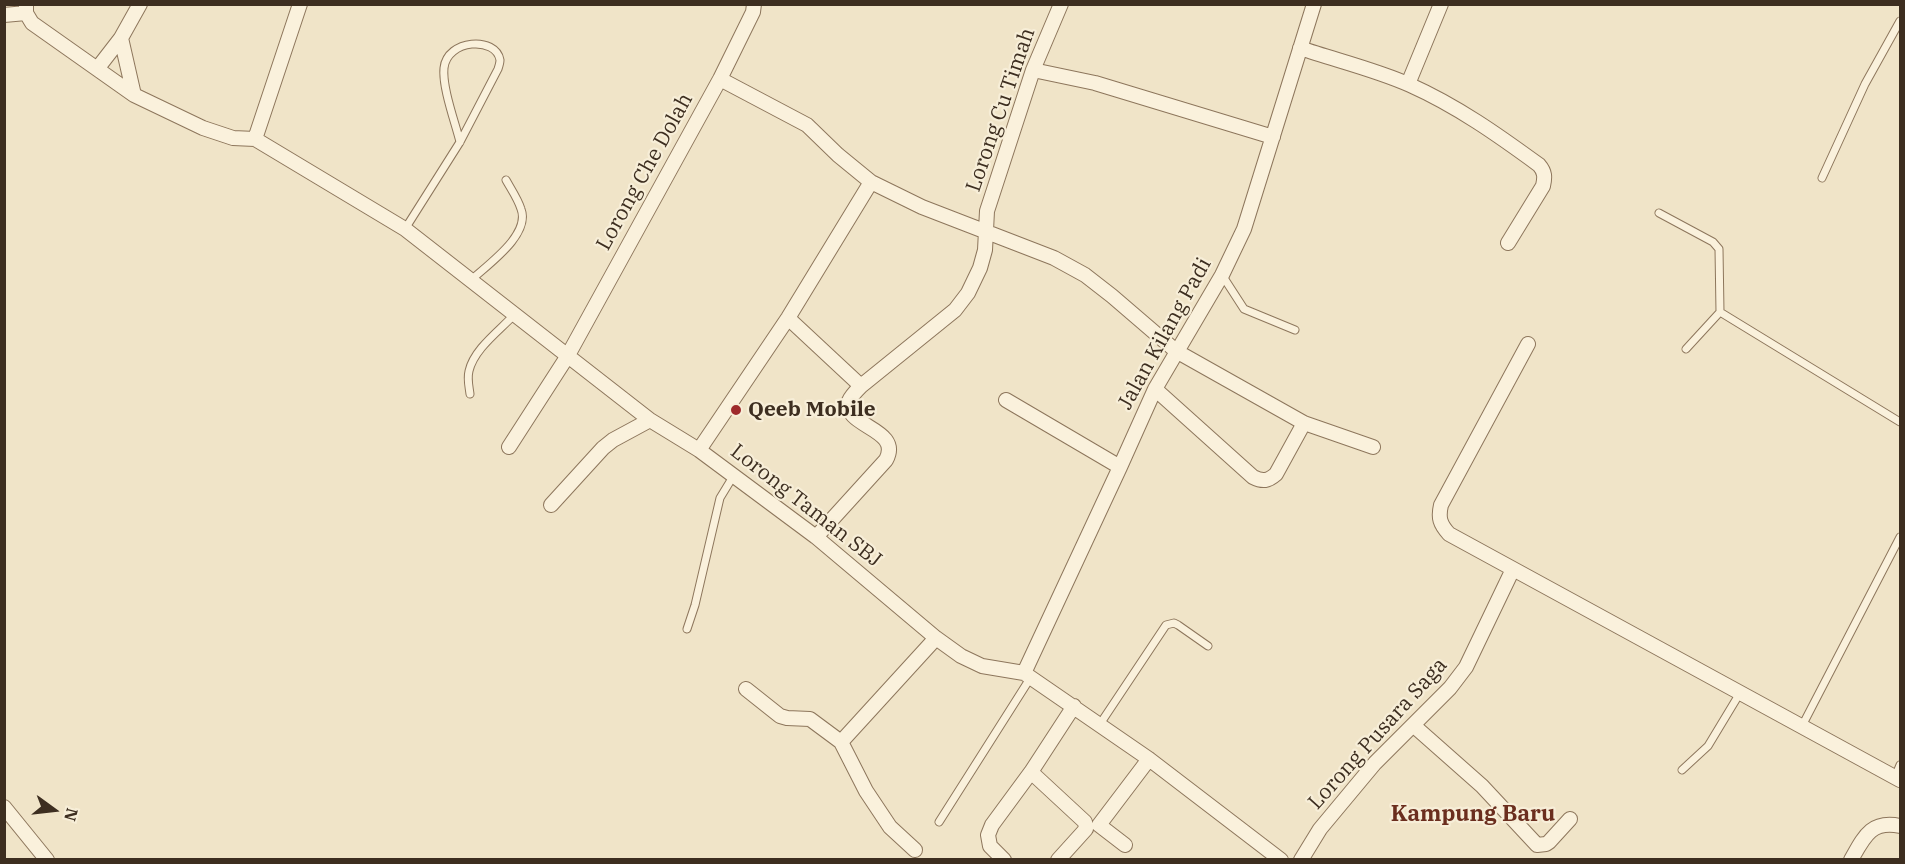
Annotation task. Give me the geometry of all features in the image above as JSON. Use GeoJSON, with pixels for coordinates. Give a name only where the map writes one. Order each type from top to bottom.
{"type":"FeatureCollection","features":[{"type":"Feature","properties":{"kind":"street"},"geometry":{"type":"LineString","coordinates":[[97,69],[121,38],[140,4]]}},
{"type":"Feature","properties":{"kind":"street"},"geometry":{"type":"LineString","coordinates":[[4,15],[26,9],[32,23],[134,95],[203,128],[234,138],[255,139],[300,4]]}},
{"type":"Feature","properties":{"kind":"street","name":"Lorong Che Dolah"},"geometry":{"type":"LineString","coordinates":[[509,447],[567,357],[720,79],[753,12],[754,4]]}},
{"type":"Feature","properties":{"kind":"street","name":"Lorong Cu Timah"},"geometry":{"type":"LineString","coordinates":[[861,386],[955,310],[968,292],[980,268],[985,250],[987,211],[1033,70],[1061,4]]}},
{"type":"Feature","properties":{"kind":"street","name":"Jalan Kilang Padi"},"geometry":{"type":"LineString","coordinates":[[1028,675],[1155,388],[1222,275],[1244,229],[1314,4]]}},
{"type":"Feature","properties":{"kind":"street"},"geometry":{"type":"LineString","coordinates":[[1408,84],[1441,4]]}},
{"type":"Feature","properties":{"kind":"street"},"geometry":{"type":"LineString","coordinates":[[121,38],[134,95]]}},
{"type":"Feature","properties":{"kind":"street"},"geometry":{"type":"LineString","coordinates":[[1300,48],[1408,84],[1457,108],[1539,165],[1544,171],[1543,186],[1508,243]]}},
{"type":"Feature","properties":{"kind":"street"},"geometry":{"type":"LineString","coordinates":[[1033,70],[1095,82],[1273,137]]}},
{"type":"Feature","properties":{"kind":"street"},"geometry":{"type":"LineString","coordinates":[[720,79],[807,125],[871,182],[922,207],[1054,258],[1085,275],[1176,351],[1304,423],[1373,447]]}},
{"type":"Feature","properties":{"kind":"street","name":"Lorong Taman SBJ"},"geometry":{"type":"LineString","coordinates":[[255,139],[405,229],[650,420],[699,450],[816,537],[936,638],[961,656],[982,666],[1028,675]]}},
{"type":"Feature","properties":{"kind":"street"},"geometry":{"type":"LineString","coordinates":[[699,450],[788,318],[871,182]]}},
{"type":"Feature","properties":{"kind":"street"},"geometry":{"type":"LineString","coordinates":[[788,318],[861,386],[850,400],[849,410],[885,438],[890,445],[890,453],[886,460],[816,537]]}},
{"type":"Feature","properties":{"kind":"street"},"geometry":{"type":"LineString","coordinates":[[1528,344],[1441,505],[1438,515],[1441,526],[1449,534],[1802,727],[1899,774]]}},
{"type":"Feature","properties":{"kind":"street"},"geometry":{"type":"LineString","coordinates":[[1155,388],[1253,477],[1261,481],[1270,480],[1276,474],[1304,423]]}},
{"type":"Feature","properties":{"kind":"street"},"geometry":{"type":"LineString","coordinates":[[1005,400],[1120,467]]}},
{"type":"Feature","properties":{"kind":"street"},"geometry":{"type":"LineString","coordinates":[[551,505],[603,447],[650,420]]}},
{"type":"Feature","properties":{"kind":"street","name":"Lorong Pusara Saga"},"geometry":{"type":"LineString","coordinates":[[1301,860],[1320,829],[1352,790],[1450,688],[1466,667],[1513,569]]}},
{"type":"Feature","properties":{"kind":"street"},"geometry":{"type":"LineString","coordinates":[[841,742],[936,638]]}},
{"type":"Feature","properties":{"kind":"street"},"geometry":{"type":"LineString","coordinates":[[1028,675],[1149,759],[1281,860]]}},
{"type":"Feature","properties":{"kind":"street"},"geometry":{"type":"LineString","coordinates":[[746,689],[780,716],[810,719],[841,742],[866,791],[890,827],[915,849]]}},
{"type":"Feature","properties":{"kind":"street"},"geometry":{"type":"LineString","coordinates":[[1004,860],[990,846],[988,835],[992,825],[1031,772],[1074,705]]}},
{"type":"Feature","properties":{"kind":"street"},"geometry":{"type":"LineString","coordinates":[[1413,725],[1482,786],[1538,845],[1550,842],[1570,819]]}},
{"type":"Feature","properties":{"kind":"street"},"geometry":{"type":"LineString","coordinates":[[1125,845],[1100,825],[1149,759]]}},
{"type":"Feature","properties":{"kind":"street"},"geometry":{"type":"LineString","coordinates":[[1031,772],[1085,822],[1086,829],[1058,860]]}},
{"type":"Feature","properties":{"kind":"street"},"geometry":{"type":"LineString","coordinates":[[4,807],[47,860]]}},
{"type":"Feature","properties":{"kind":"street"},"geometry":{"type":"LineString","coordinates":[[1851,860],[1864,837],[1871,830],[1881,825],[1900,826]]}},
{"type":"Feature","properties":{"kind":"lane"},"geometry":{"type":"LineString","coordinates":[[1821,178],[1865,84],[1900,21]]}},
{"type":"Feature","properties":{"kind":"lane"},"geometry":{"type":"LineString","coordinates":[[405,229],[460,142],[498,69],[500,60],[496,53],[480,44],[469,44],[458,48],[450,55],[444,66],[444,78],[460,142]]}},
{"type":"Feature","properties":{"kind":"lane"},"geometry":{"type":"LineString","coordinates":[[470,281],[515,239],[520,229],[522,210],[506,180]]}},
{"type":"Feature","properties":{"kind":"lane"},"geometry":{"type":"LineString","coordinates":[[1659,213],[1713,242],[1719,249],[1720,312],[1686,349]]}},
{"type":"Feature","properties":{"kind":"lane"},"geometry":{"type":"LineString","coordinates":[[1222,275],[1244,309],[1295,330]]}},
{"type":"Feature","properties":{"kind":"lane"},"geometry":{"type":"LineString","coordinates":[[1720,312],[1900,422]]}},
{"type":"Feature","properties":{"kind":"lane"},"geometry":{"type":"LineString","coordinates":[[470,394],[469,370],[474,358],[514,315]]}},
{"type":"Feature","properties":{"kind":"lane"},"geometry":{"type":"LineString","coordinates":[[687,629],[720,498],[734,475]]}},
{"type":"Feature","properties":{"kind":"lane"},"geometry":{"type":"LineString","coordinates":[[1802,727],[1900,537]]}},
{"type":"Feature","properties":{"kind":"lane"},"geometry":{"type":"LineString","coordinates":[[1100,724],[1166,625],[1174,623],[1208,646]]}},
{"type":"Feature","properties":{"kind":"lane"},"geometry":{"type":"LineString","coordinates":[[939,822],[1028,675]]}},
{"type":"Feature","properties":{"kind":"lane"},"geometry":{"type":"LineString","coordinates":[[1682,770],[1708,746],[1740,693]]}},
{"type":"Feature","properties":{"kind":"place","name":"Qeeb Mobile"},"geometry":{"type":"Point","coordinates":[736,410]}},
{"type":"Feature","properties":{"kind":"district","name":"Kampung Baru"},"geometry":{"type":"Point","coordinates":[1473,815]}}]}
